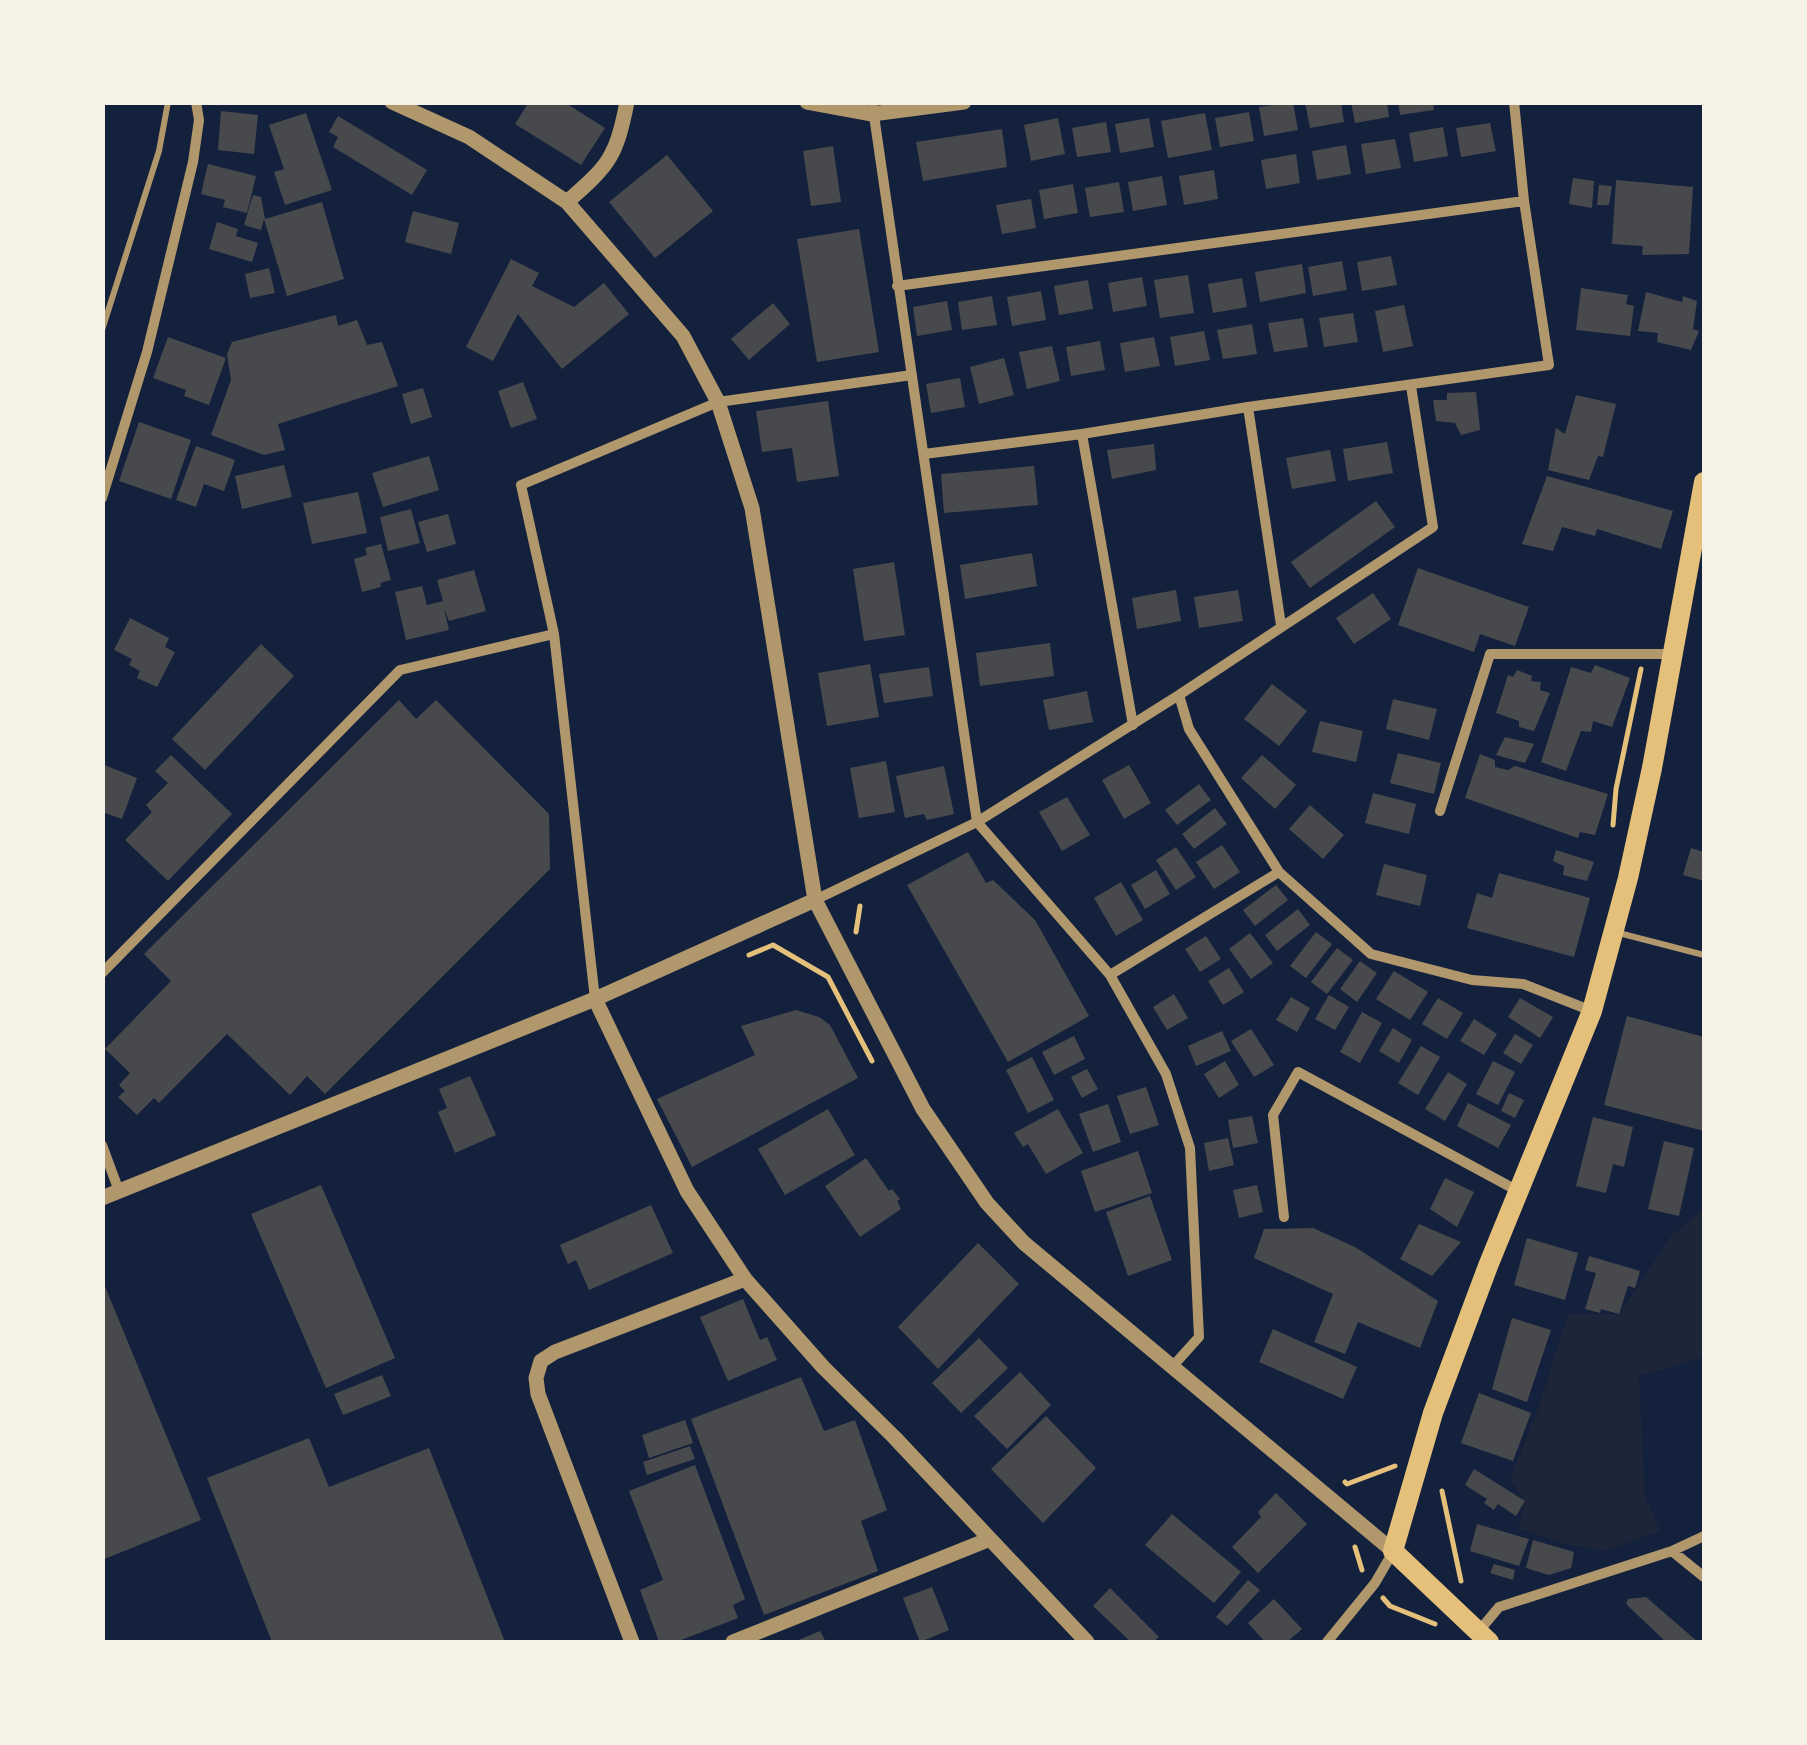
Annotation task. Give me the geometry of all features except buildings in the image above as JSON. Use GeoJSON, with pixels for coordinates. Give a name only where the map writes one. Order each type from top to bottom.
{"type":"FeatureCollection","features":[{"type":"Feature","properties":{"kind":"highway"},"geometry":{"type":"LineString","coordinates":[[1484,1637],[1394,1551],[1433,1414],[1592,1011],[1652,768],[1704,482]]}},
{"type":"Feature","properties":{"kind":"street"},"geometry":{"type":"LineString","coordinates":[[102,498],[147,352],[193,162],[199,120],[196,102]]}},
{"type":"Feature","properties":{"kind":"street"},"geometry":{"type":"LineString","coordinates":[[392,102],[469,137],[567,202],[683,336],[718,402],[752,508],[815,900],[924,1109],[987,1203],[1014,1233],[1394,1551],[1375,1582],[1327,1642]]}},
{"type":"Feature","properties":{"kind":"street"},"geometry":{"type":"LineString","coordinates":[[567,202],[612,158],[619,143],[626,102]]}},
{"type":"Feature","properties":{"kind":"street"},"geometry":{"type":"LineString","coordinates":[[807,102],[872,108],[964,102]]}},
{"type":"Feature","properties":{"kind":"street"},"geometry":{"type":"LineString","coordinates":[[924,454],[1549,365],[1524,201],[1514,102]]}},
{"type":"Feature","properties":{"kind":"street"},"geometry":{"type":"LineString","coordinates":[[872,108],[978,822],[1110,975],[1166,1074],[1190,1148],[1198,1337],[1172,1367]]}},
{"type":"Feature","properties":{"kind":"street"},"geometry":{"type":"LineString","coordinates":[[897,286],[1524,201]]}},
{"type":"Feature","properties":{"kind":"street"},"geometry":{"type":"LineString","coordinates":[[912,375],[718,402],[521,485],[554,634],[596,998],[688,1191],[745,1280],[823,1367],[1087,1642]]}},
{"type":"Feature","properties":{"kind":"street"},"geometry":{"type":"LineString","coordinates":[[102,1198],[596,998],[978,822],[1433,527],[1411,386]]}},
{"type":"Feature","properties":{"kind":"street"},"geometry":{"type":"LineString","coordinates":[[1248,407],[1281,625]]}},
{"type":"Feature","properties":{"kind":"street"},"geometry":{"type":"LineString","coordinates":[[1082,434],[1133,724]]}},
{"type":"Feature","properties":{"kind":"street"},"geometry":{"type":"LineString","coordinates":[[102,973],[400,670],[554,634]]}},
{"type":"Feature","properties":{"kind":"street"},"geometry":{"type":"LineString","coordinates":[[1440,811],[1490,654],[1672,654]]}},
{"type":"Feature","properties":{"kind":"street"},"geometry":{"type":"LineString","coordinates":[[1179,695],[1188,730],[1279,872],[1371,954],[1472,980],[1522,984],[1592,1011]]}},
{"type":"Feature","properties":{"kind":"street"},"geometry":{"type":"LineString","coordinates":[[1110,975],[1279,872]]}},
{"type":"Feature","properties":{"kind":"street"},"geometry":{"type":"LineString","coordinates":[[1284,1217],[1274,1115],[1298,1072],[1520,1192]]}},
{"type":"Feature","properties":{"kind":"street"},"geometry":{"type":"LineString","coordinates":[[102,1145],[120,1191]]}},
{"type":"Feature","properties":{"kind":"street"},"geometry":{"type":"LineString","coordinates":[[632,1642],[538,1394],[536,1378],[542,1361],[555,1352],[745,1280]]}},
{"type":"Feature","properties":{"kind":"street"},"geometry":{"type":"LineString","coordinates":[[1484,1637],[1499,1608],[1672,1551],[1704,1536]]}},
{"type":"Feature","properties":{"kind":"street"},"geometry":{"type":"LineString","coordinates":[[732,1642],[990,1539]]}},
{"type":"Feature","properties":{"kind":"street"},"geometry":{"type":"LineString","coordinates":[[1672,1551],[1704,1577]]}},
{"type":"Feature","properties":{"kind":"lane"},"geometry":{"type":"LineString","coordinates":[[102,330],[159,151],[168,102]]}},
{"type":"Feature","properties":{"kind":"lane"},"geometry":{"type":"LineString","coordinates":[[1614,932],[1704,955]]}},
{"type":"Feature","properties":{"kind":"path"},"geometry":{"type":"LineString","coordinates":[[1612,839],[1616,789],[1641,668]]}},
{"type":"Feature","properties":{"kind":"path"},"geometry":{"type":"LineString","coordinates":[[860,906],[855,931],[864,948]]}},
{"type":"Feature","properties":{"kind":"path"},"geometry":{"type":"LineString","coordinates":[[1333,1473],[1348,1484],[1397,1466],[1400,1451]]}},
{"type":"Feature","properties":{"kind":"path"},"geometry":{"type":"LineString","coordinates":[[1442,1491],[1458,1576],[1466,1590]]}},
{"type":"Feature","properties":{"kind":"path"},"geometry":{"type":"LineString","coordinates":[[1390,1606],[1433,1623],[1443,1633]]}},
{"type":"Feature","properties":{"kind":"shaded area"},"geometry":{"type":"Polygon","coordinates":[[[1704,1209],[1704,1357],[1639,1376],[1645,1497],[1660,1531],[1606,1551],[1566,1544],[1518,1528],[1525,1501],[1510,1480],[1568,1314],[1619,1314],[1672,1235],[1704,1209]]]}}]}
